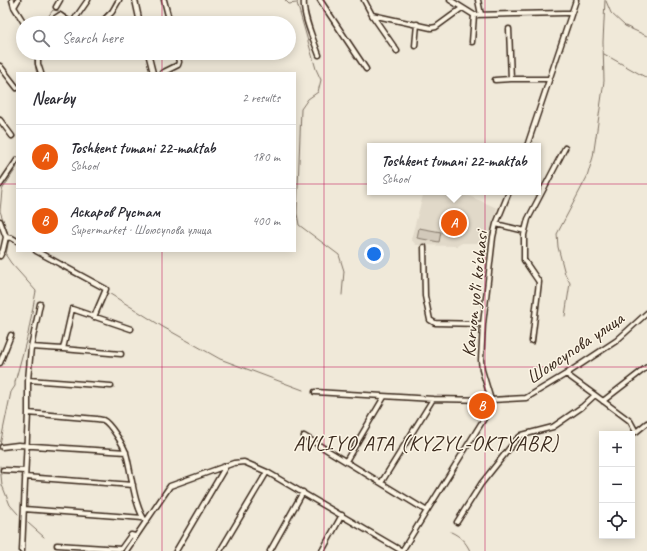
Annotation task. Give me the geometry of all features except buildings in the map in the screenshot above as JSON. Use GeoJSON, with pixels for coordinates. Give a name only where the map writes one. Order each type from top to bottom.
{"type":"FeatureCollection","features":[{"type":"Feature","properties":{"kind":"street"},"geometry":{"type":"LineString","coordinates":[[12,0],[14,7],[20,16]]}},
{"type":"Feature","properties":{"kind":"street"},"geometry":{"type":"LineString","coordinates":[[14,7],[18,0]]}},
{"type":"Feature","properties":{"kind":"street"},"geometry":{"type":"LineString","coordinates":[[56,7],[60,0]]}},
{"type":"Feature","properties":{"kind":"street"},"geometry":{"type":"LineString","coordinates":[[76,16],[88,0]]}},
{"type":"Feature","properties":{"kind":"street"},"geometry":{"type":"LineString","coordinates":[[108,16],[112,12],[119,0]]}},
{"type":"Feature","properties":{"kind":"street"},"geometry":{"type":"LineString","coordinates":[[135,0],[138,16]]}},
{"type":"Feature","properties":{"kind":"street"},"geometry":{"type":"LineString","coordinates":[[164,0],[168,16]]}},
{"type":"Feature","properties":{"kind":"street"},"geometry":{"type":"LineString","coordinates":[[304,0],[307,20],[319,55]]}},
{"type":"Feature","properties":{"kind":"street"},"geometry":{"type":"LineString","coordinates":[[320,0],[366,69]]}},
{"type":"Feature","properties":{"kind":"street"},"geometry":{"type":"LineString","coordinates":[[364,0],[397,51]]}},
{"type":"Feature","properties":{"kind":"street"},"geometry":{"type":"LineString","coordinates":[[450,0],[474,15],[571,13]]}},
{"type":"Feature","properties":{"kind":"street"},"geometry":{"type":"LineString","coordinates":[[478,0],[481,15]]}},
{"type":"Feature","properties":{"kind":"street"},"geometry":{"type":"LineString","coordinates":[[528,143],[576,0]]}},
{"type":"Feature","properties":{"kind":"street"},"geometry":{"type":"LineString","coordinates":[[372,14],[431,28],[436,27],[462,8]]}},
{"type":"Feature","properties":{"kind":"street"},"geometry":{"type":"LineString","coordinates":[[472,42],[474,15]]}},
{"type":"Feature","properties":{"kind":"street"},"geometry":{"type":"LineString","coordinates":[[415,46],[417,24]]}},
{"type":"Feature","properties":{"kind":"street"},"geometry":{"type":"LineString","coordinates":[[509,29],[511,79]]}},
{"type":"Feature","properties":{"kind":"street"},"geometry":{"type":"LineString","coordinates":[[38,60],[41,72]]}},
{"type":"Feature","properties":{"kind":"street"},"geometry":{"type":"LineString","coordinates":[[150,60],[153,72]]}},
{"type":"Feature","properties":{"kind":"street"},"geometry":{"type":"LineString","coordinates":[[164,72],[178,65],[179,60]]}},
{"type":"Feature","properties":{"kind":"street"},"geometry":{"type":"LineString","coordinates":[[1,68],[16,87]]}},
{"type":"Feature","properties":{"kind":"street"},"geometry":{"type":"LineString","coordinates":[[495,80],[549,79]]}},
{"type":"Feature","properties":{"kind":"street"},"geometry":{"type":"LineString","coordinates":[[0,120],[12,136]]}},
{"type":"Feature","properties":{"kind":"street"},"geometry":{"type":"LineString","coordinates":[[541,194],[565,148]]}},
{"type":"Feature","properties":{"kind":"street"},"geometry":{"type":"LineString","coordinates":[[0,185],[16,161]]}},
{"type":"Feature","properties":{"kind":"street","name":"Karvon yo‘li ko'chasi"},"geometry":{"type":"LineString","coordinates":[[491,400],[482,370],[481,360],[483,324],[491,249],[496,224],[508,195]]}},
{"type":"Feature","properties":{"kind":"street"},"geometry":{"type":"LineString","coordinates":[[532,341],[539,282],[524,260],[525,231],[528,219],[541,195]]}},
{"type":"Feature","properties":{"kind":"street"},"geometry":{"type":"LineString","coordinates":[[0,221],[6,237],[0,256]]}},
{"type":"Feature","properties":{"kind":"street"},"geometry":{"type":"LineString","coordinates":[[496,224],[525,231]]}},
{"type":"Feature","properties":{"kind":"street"},"geometry":{"type":"LineString","coordinates":[[6,237],[16,240]]}},
{"type":"Feature","properties":{"kind":"street"},"geometry":{"type":"LineString","coordinates":[[424,247],[425,296],[430,320],[435,323],[483,324]]}},
{"type":"Feature","properties":{"kind":"street"},"geometry":{"type":"LineString","coordinates":[[38,252],[106,289],[94,317]]}},
{"type":"Feature","properties":{"kind":"street"},"geometry":{"type":"LineString","coordinates":[[22,551],[28,380],[31,347],[40,304]]}},
{"type":"Feature","properties":{"kind":"street"},"geometry":{"type":"LineString","coordinates":[[64,349],[72,309],[131,329]]}},
{"type":"Feature","properties":{"kind":"street","name":"Шоюсупова улица"},"geometry":{"type":"LineString","coordinates":[[315,392],[433,399],[491,400],[526,398],[566,374],[621,337],[647,313]]}},
{"type":"Feature","properties":{"kind":"street"},"geometry":{"type":"LineString","coordinates":[[0,363],[11,335]]}},
{"type":"Feature","properties":{"kind":"street"},"geometry":{"type":"LineString","coordinates":[[31,347],[122,354]]}},
{"type":"Feature","properties":{"kind":"street"},"geometry":{"type":"LineString","coordinates":[[603,401],[647,367]]}},
{"type":"Feature","properties":{"kind":"street"},"geometry":{"type":"LineString","coordinates":[[566,374],[630,421],[636,432],[647,423]]}},
{"type":"Feature","properties":{"kind":"street"},"geometry":{"type":"LineString","coordinates":[[28,380],[111,386]]}},
{"type":"Feature","properties":{"kind":"street"},"geometry":{"type":"LineString","coordinates":[[457,522],[481,484],[516,440],[522,435],[553,427],[582,407],[595,394]]}},
{"type":"Feature","properties":{"kind":"street"},"geometry":{"type":"LineString","coordinates":[[346,462],[384,396]]}},
{"type":"Feature","properties":{"kind":"street"},"geometry":{"type":"LineString","coordinates":[[381,483],[433,399]]}},
{"type":"Feature","properties":{"kind":"street"},"geometry":{"type":"LineString","coordinates":[[126,551],[145,520],[170,486],[234,463],[244,462],[267,472],[303,492],[402,551],[486,415],[491,400]]}},
{"type":"Feature","properties":{"kind":"street"},"geometry":{"type":"LineString","coordinates":[[28,413],[102,420],[106,422],[113,430],[126,452],[138,503],[145,520]]}},
{"type":"Feature","properties":{"kind":"street"},"geometry":{"type":"LineString","coordinates":[[304,436],[427,512]]}},
{"type":"Feature","properties":{"kind":"street"},"geometry":{"type":"LineString","coordinates":[[2,447],[26,445],[126,452]]}},
{"type":"Feature","properties":{"kind":"street"},"geometry":{"type":"LineString","coordinates":[[176,551],[226,466]]}},
{"type":"Feature","properties":{"kind":"street"},"geometry":{"type":"LineString","coordinates":[[3,470],[25,471]]}},
{"type":"Feature","properties":{"kind":"street"},"geometry":{"type":"LineString","coordinates":[[220,551],[267,472]]}},
{"type":"Feature","properties":{"kind":"street"},"geometry":{"type":"LineString","coordinates":[[25,476],[133,485]]}},
{"type":"Feature","properties":{"kind":"street"},"geometry":{"type":"LineString","coordinates":[[270,551],[303,492]]}},
{"type":"Feature","properties":{"kind":"street"},"geometry":{"type":"LineString","coordinates":[[24,509],[145,520]]}},
{"type":"Feature","properties":{"kind":"street"},"geometry":{"type":"LineString","coordinates":[[322,551],[342,515]]}},
{"type":"Feature","properties":{"kind":"street"},"geometry":{"type":"LineString","coordinates":[[57,545],[121,549],[131,535],[135,536]]}},
{"type":"Feature","properties":{"kind":"shaded area"},"geometry":{"type":"Polygon","coordinates":[[[423,195],[467,195],[497,208],[487,243],[462,243],[457,246],[416,245],[411,239],[423,195]]]}},
{"type":"Feature","properties":{"kind":"shaded area"},"geometry":{"type":"Polygon","coordinates":[[[419,228],[441,232],[439,242],[417,238],[419,228]]]}},
{"type":"Feature","properties":{"kind":"waterway"},"geometry":{"type":"LineString","coordinates":[[103,16],[111,8],[115,0]]}},
{"type":"Feature","properties":{"kind":"waterway"},"geometry":{"type":"LineString","coordinates":[[285,0],[289,4],[296,3]]}},
{"type":"Feature","properties":{"kind":"waterway"},"geometry":{"type":"LineString","coordinates":[[298,0],[297,3],[316,69],[321,80],[318,92],[308,99],[301,109],[297,213],[299,225],[339,255],[344,271],[342,295]]}},
{"type":"Feature","properties":{"kind":"waterway"},"geometry":{"type":"LineString","coordinates":[[565,316],[570,283],[565,274],[558,247],[557,234],[587,177],[593,157],[604,81],[603,42],[605,0]]}},
{"type":"Feature","properties":{"kind":"waterway"},"geometry":{"type":"LineString","coordinates":[[606,1],[611,13],[625,26],[647,36]]}},
{"type":"Feature","properties":{"kind":"waterway"},"geometry":{"type":"LineString","coordinates":[[48,16],[53,10],[59,11],[67,16]]}},
{"type":"Feature","properties":{"kind":"waterway"},"geometry":{"type":"LineString","coordinates":[[604,54],[647,78]]}},
{"type":"Feature","properties":{"kind":"waterway"},"geometry":{"type":"LineString","coordinates":[[35,60],[37,72]]}},
{"type":"Feature","properties":{"kind":"waterway"},"geometry":{"type":"LineString","coordinates":[[8,234],[0,211],[2,190],[16,169]]}},
{"type":"Feature","properties":{"kind":"waterway"},"geometry":{"type":"LineString","coordinates":[[6,255],[9,239]]}},
{"type":"Feature","properties":{"kind":"waterway"},"geometry":{"type":"LineString","coordinates":[[0,445],[11,392],[15,386],[28,334],[36,291],[5,254]]}},
{"type":"Feature","properties":{"kind":"waterway"},"geometry":{"type":"LineString","coordinates":[[58,267],[99,288]]}},
{"type":"Feature","properties":{"kind":"waterway"},"geometry":{"type":"LineString","coordinates":[[107,292],[163,327],[220,359],[303,390]]}},
{"type":"Feature","properties":{"kind":"waterway"},"geometry":{"type":"LineString","coordinates":[[0,466],[2,485],[10,505],[18,514]]}},
{"type":"Feature","properties":{"kind":"waterway"},"geometry":{"type":"LineString","coordinates":[[28,523],[44,537]]}},
{"type":"Feature","properties":{"kind":"waterway"},"geometry":{"type":"LineString","coordinates":[[451,532],[457,535],[467,545],[470,551]]}},
{"type":"Feature","properties":{"kind":"place","name":"Toshkent tumani 22-maktab"},"geometry":{"type":"Point","coordinates":[454,223]}},
{"type":"Feature","properties":{"kind":"place","name":"Аскаров Рустам"},"geometry":{"type":"Point","coordinates":[482,406]}},
{"type":"Feature","properties":{"kind":"district","name":"AVLIYO ATA (KYZYL-OKTYABR)"},"geometry":{"type":"Point","coordinates":[426,443]}}]}
